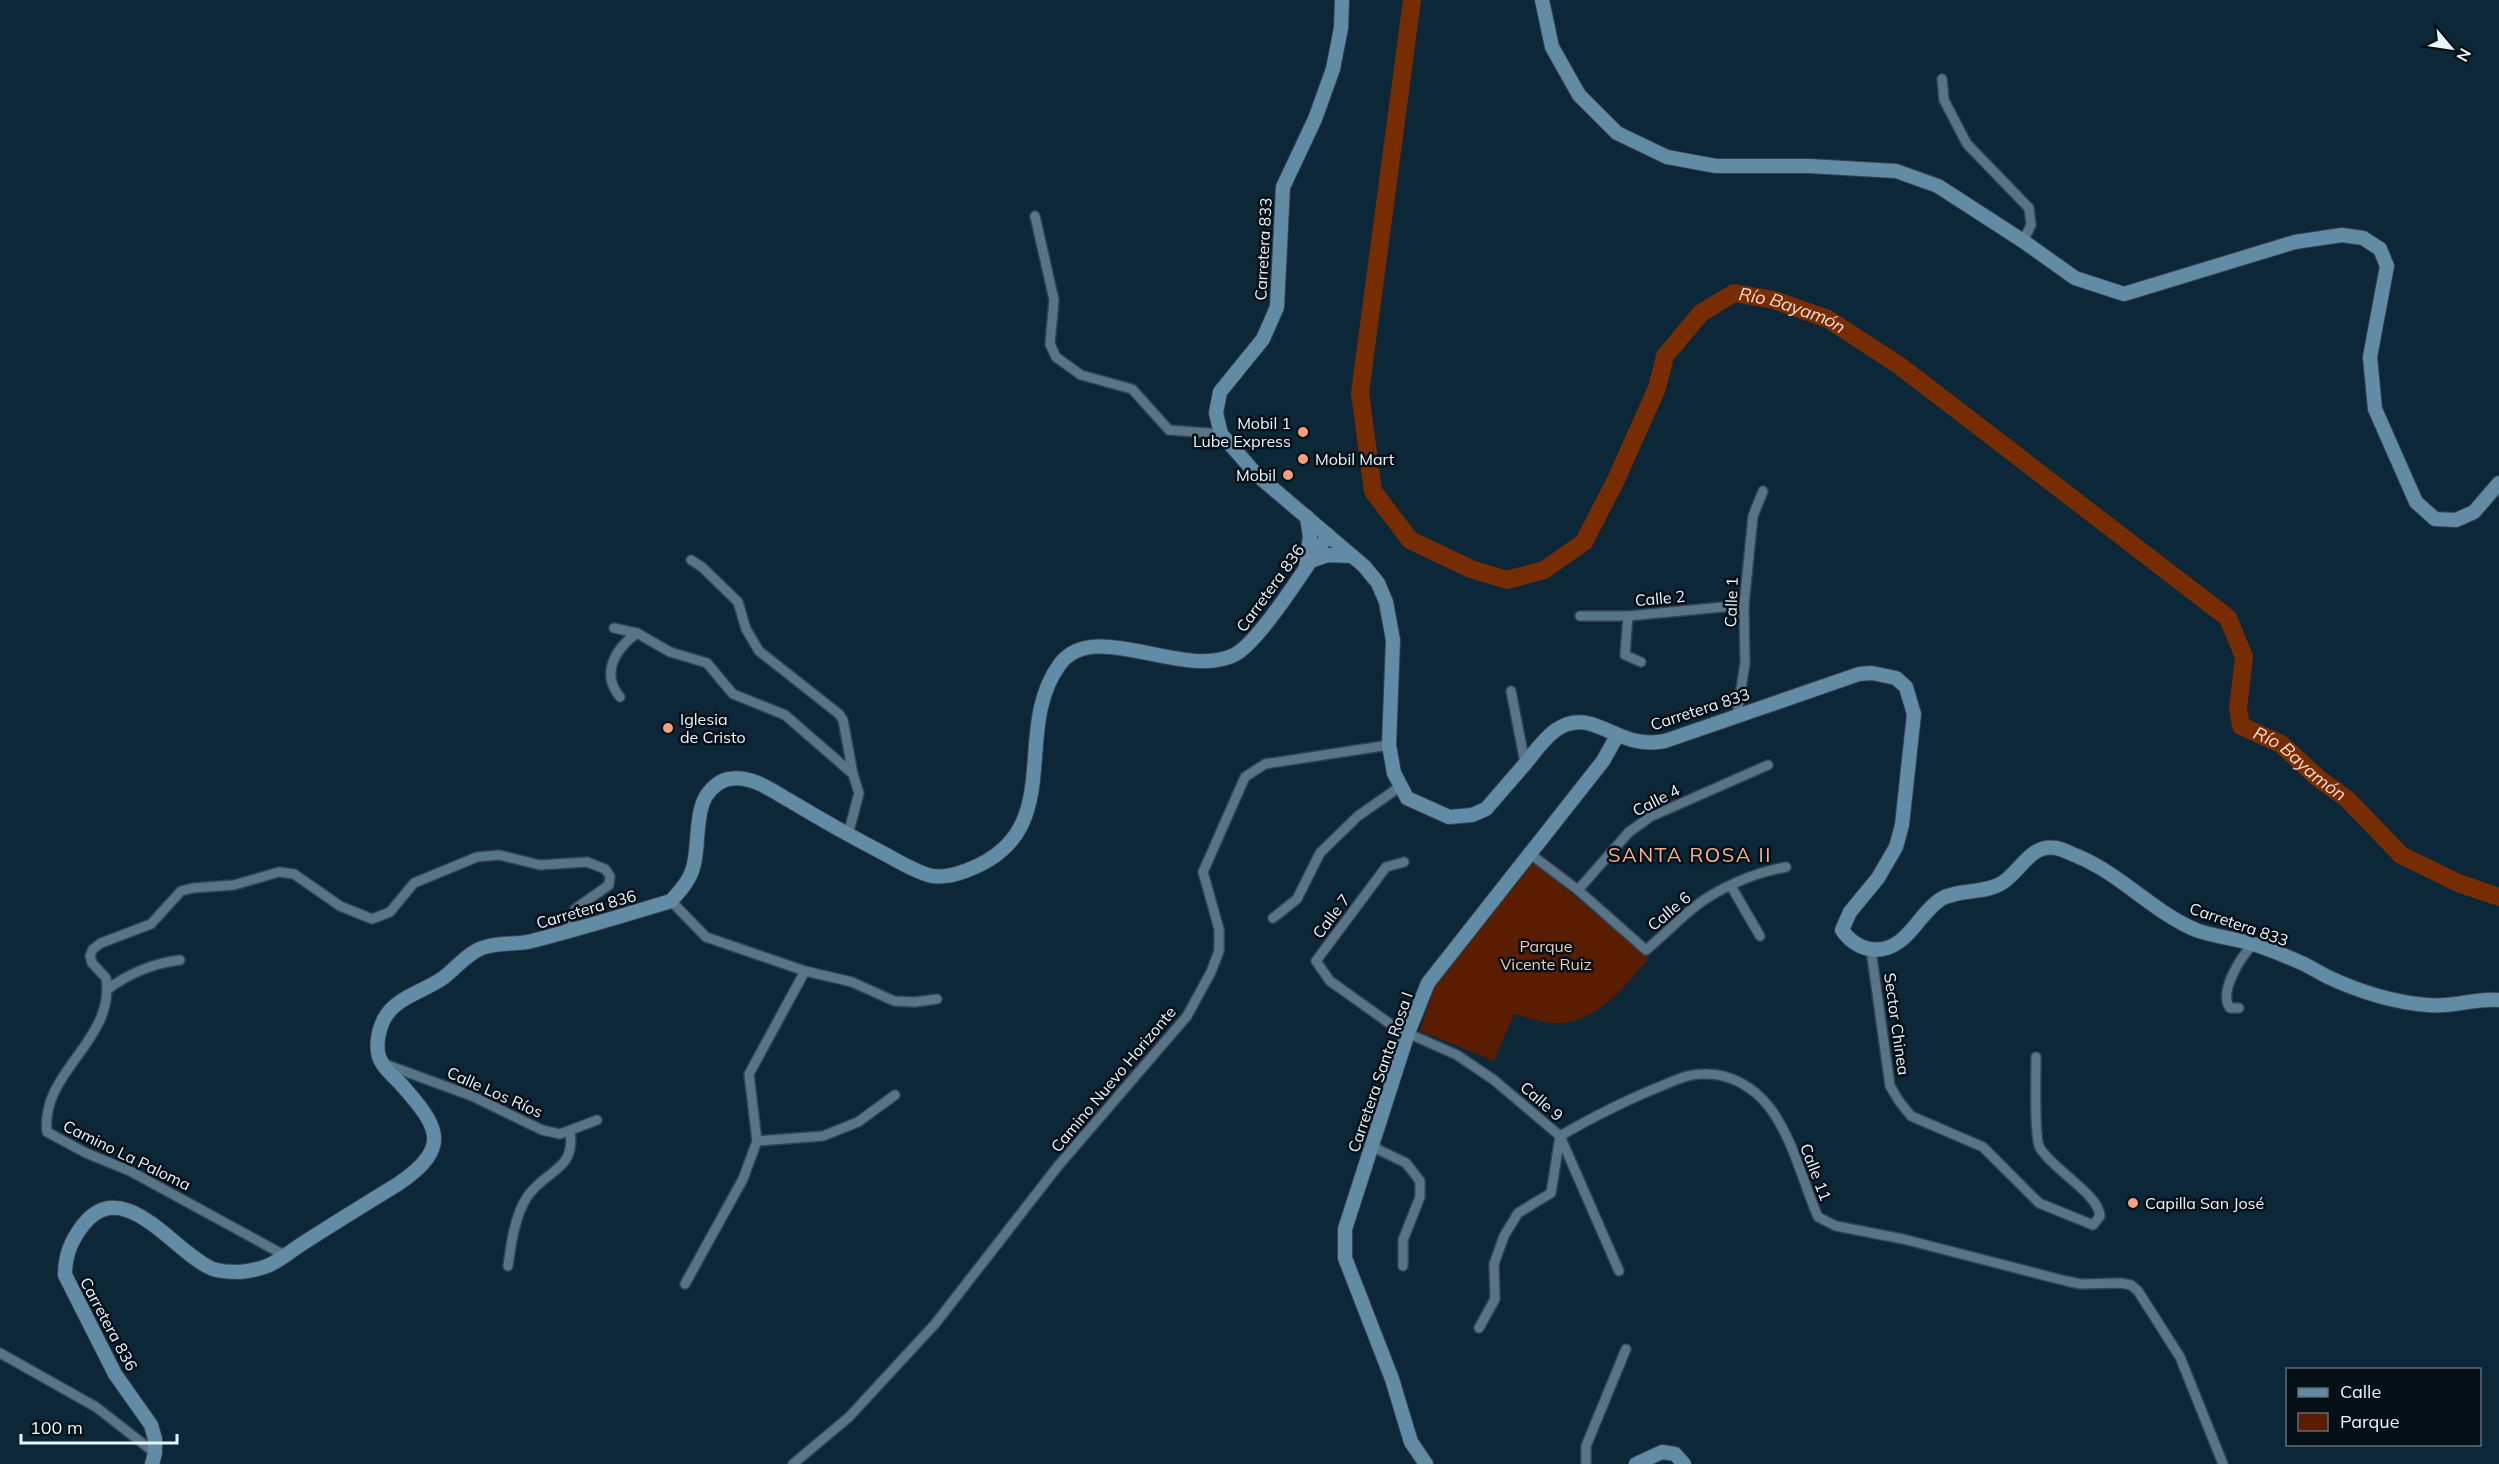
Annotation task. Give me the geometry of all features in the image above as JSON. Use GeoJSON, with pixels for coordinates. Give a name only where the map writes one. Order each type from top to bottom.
{"type":"FeatureCollection","features":[{"type":"Feature","properties":{"kind":"street","name":"Carretera 833"},"geometry":{"type":"LineString","coordinates":[[1342,0],[1341,28],[1334,69],[1315,119],[1283,187],[1277,307],[1263,339],[1220,392],[1216,413],[1221,434],[1257,475],[1352,556],[1378,583],[1386,602],[1393,640],[1389,745],[1394,772],[1407,798],[1449,817],[1472,816],[1486,809],[1544,739],[1567,724],[1589,723],[1635,742],[1665,741],[1860,674],[1887,675],[1896,678],[1906,687],[1914,714],[1902,825],[1896,848],[1866,894],[1850,912],[1842,930],[1855,945],[1871,950],[1886,948],[1899,942],[1931,907],[1943,898],[1988,889],[2000,884],[2010,877],[2034,851],[2055,848],[2106,870],[2168,914],[2196,930],[2228,940],[2253,944],[2386,1000],[2430,1006],[2455,1005],[2472,1000],[2499,1000]]}},
{"type":"Feature","properties":{"kind":"street"},"geometry":{"type":"LineString","coordinates":[[1542,0],[1552,47],[1579,95],[1617,133],[1667,157],[1716,166],[1809,166],[1896,171],[1938,186],[2075,278],[2124,294],[2295,242],[2342,235],[2363,238],[2380,249],[2387,266],[2370,357],[2375,409],[2416,502],[2435,519],[2456,520],[2474,512],[2499,483]]}},
{"type":"Feature","properties":{"kind":"street"},"geometry":{"type":"LineString","coordinates":[[1941,79],[1944,100],[1967,144],[2029,208],[2031,225],[2023,241]]}},
{"type":"Feature","properties":{"kind":"street"},"geometry":{"type":"LineString","coordinates":[[1035,216],[1054,300],[1050,344],[1056,357],[1081,375],[1132,389],[1169,430],[1221,434]]}},
{"type":"Feature","properties":{"kind":"street","name":"Calle 1"},"geometry":{"type":"LineString","coordinates":[[1737,715],[1745,663],[1744,605],[1753,516],[1763,491]]}},
{"type":"Feature","properties":{"kind":"street"},"geometry":{"type":"LineString","coordinates":[[1307,517],[1310,537],[1308,564],[1328,555],[1352,556]]}},
{"type":"Feature","properties":{"kind":"street","name":"Carretera 836"},"geometry":{"type":"LineString","coordinates":[[153,1459],[155,1439],[150,1425],[115,1374],[65,1275],[65,1258],[77,1234],[92,1214],[114,1208],[128,1210],[147,1220],[212,1269],[223,1272],[240,1272],[268,1266],[398,1184],[427,1160],[434,1142],[434,1126],[426,1112],[381,1062],[378,1051],[378,1035],[383,1020],[390,1009],[405,998],[442,978],[481,949],[528,942],[671,901],[685,886],[694,866],[702,804],[708,793],[728,778],[748,780],[764,786],[848,835],[905,865],[932,876],[953,876],[986,862],[999,854],[1017,834],[1029,808],[1043,696],[1061,662],[1081,649],[1104,645],[1186,661],[1212,662],[1234,655],[1256,636],[1328,535]]}},
{"type":"Feature","properties":{"kind":"street"},"geometry":{"type":"LineString","coordinates":[[691,560],[702,567],[738,602],[746,629],[759,651],[839,714],[843,720],[859,793],[848,835]]}},
{"type":"Feature","properties":{"kind":"street","name":"Calle 2"},"geometry":{"type":"LineString","coordinates":[[1580,616],[1628,616],[1744,605]]}},
{"type":"Feature","properties":{"kind":"street"},"geometry":{"type":"LineString","coordinates":[[1628,616],[1625,655],[1641,662]]}},
{"type":"Feature","properties":{"kind":"street"},"geometry":{"type":"LineString","coordinates":[[614,628],[637,633],[685,659],[700,659],[707,663],[733,694],[785,715],[853,774]]}},
{"type":"Feature","properties":{"kind":"street"},"geometry":{"type":"LineString","coordinates":[[620,697],[611,682],[611,667],[623,643],[637,633]]}},
{"type":"Feature","properties":{"kind":"street"},"geometry":{"type":"LineString","coordinates":[[1511,691],[1525,763]]}},
{"type":"Feature","properties":{"kind":"street","name":"Carretera Santa Rosa I"},"geometry":{"type":"LineString","coordinates":[[1426,1464],[1410,1442],[1392,1379],[1345,1258],[1345,1229],[1408,1033],[1428,982],[1603,761],[1617,736]]}},
{"type":"Feature","properties":{"kind":"street","name":"Camino Nuevo Horizonte"},"geometry":{"type":"LineString","coordinates":[[793,1464],[849,1417],[935,1324],[1058,1166],[1187,1016],[1211,972],[1219,951],[1219,929],[1203,872],[1245,777],[1264,764],[1389,745]]}},
{"type":"Feature","properties":{"kind":"street","name":"Calle 4"},"geometry":{"type":"LineString","coordinates":[[1578,890],[1629,832],[1650,818],[1768,765]]}},
{"type":"Feature","properties":{"kind":"street"},"geometry":{"type":"LineString","coordinates":[[1273,918],[1297,899],[1320,853],[1358,816],[1401,786]]}},
{"type":"Feature","properties":{"kind":"street","name":"Calle 6"},"geometry":{"type":"LineString","coordinates":[[1529,853],[1578,890],[1646,950],[1693,908],[1731,886],[1764,871],[1786,867]]}},
{"type":"Feature","properties":{"kind":"street"},"geometry":{"type":"LineString","coordinates":[[107,990],[106,978],[92,963],[90,956],[93,949],[101,943],[151,924],[181,891],[234,885],[279,872],[294,874],[340,906],[372,919],[390,912],[414,883],[477,857],[499,855],[540,865],[587,862],[605,869],[610,876],[609,885],[575,909],[567,931]]}},
{"type":"Feature","properties":{"kind":"street","name":"Calle 7"},"geometry":{"type":"LineString","coordinates":[[1404,862],[1386,867],[1316,961],[1330,981],[1396,1028],[1408,1033]]}},
{"type":"Feature","properties":{"kind":"street"},"geometry":{"type":"LineString","coordinates":[[1731,886],[1760,936]]}},
{"type":"Feature","properties":{"kind":"street"},"geometry":{"type":"LineString","coordinates":[[671,901],[706,937],[805,971],[852,982],[894,1001],[915,1002],[937,999]]}},
{"type":"Feature","properties":{"kind":"street"},"geometry":{"type":"LineString","coordinates":[[2239,1008],[2230,1008],[2225,994],[2242,957],[2253,944]]}},
{"type":"Feature","properties":{"kind":"street","name":"Sector Chinea"},"geometry":{"type":"LineString","coordinates":[[1871,950],[1890,1086],[1911,1116],[1983,1147],[2039,1203],[2093,1225],[2100,1216],[2097,1205],[2056,1168],[2038,1147],[2036,1057]]}},
{"type":"Feature","properties":{"kind":"street"},"geometry":{"type":"LineString","coordinates":[[107,990],[119,980],[139,971],[180,960]]}},
{"type":"Feature","properties":{"kind":"street"},"geometry":{"type":"LineString","coordinates":[[685,1284],[743,1179],[757,1141],[749,1074],[805,971]]}},
{"type":"Feature","properties":{"kind":"street","name":"Camino La Paloma"},"geometry":{"type":"LineString","coordinates":[[107,990],[104,1007],[85,1048],[57,1084],[48,1105],[47,1132],[86,1153],[130,1171],[284,1255]]}},
{"type":"Feature","properties":{"kind":"street","name":"Calle 9"},"geometry":{"type":"LineString","coordinates":[[1408,1033],[1457,1055],[1494,1080],[1560,1136],[1619,1271]]}},
{"type":"Feature","properties":{"kind":"street","name":"Calle Los Ríos"},"geometry":{"type":"LineString","coordinates":[[381,1062],[472,1096],[542,1130],[560,1134],[597,1120]]}},
{"type":"Feature","properties":{"kind":"street","name":"Calle 11"},"geometry":{"type":"LineString","coordinates":[[1560,1136],[1610,1107],[1681,1077],[1702,1074],[1725,1076],[1742,1083],[1770,1108],[1790,1144],[1818,1217],[1836,1226],[1903,1239],[2066,1281],[2081,1284],[2131,1285],[2153,1312],[2180,1357],[2223,1464]]}},
{"type":"Feature","properties":{"kind":"street"},"geometry":{"type":"LineString","coordinates":[[757,1141],[823,1136],[858,1122],[895,1095]]}},
{"type":"Feature","properties":{"kind":"street"},"geometry":{"type":"LineString","coordinates":[[508,1266],[511,1247],[525,1200],[536,1185],[560,1168],[568,1158],[573,1146],[570,1131]]}},
{"type":"Feature","properties":{"kind":"street"},"geometry":{"type":"LineString","coordinates":[[1479,1328],[1495,1299],[1494,1264],[1504,1236],[1518,1214],[1551,1194],[1560,1136]]}},
{"type":"Feature","properties":{"kind":"street"},"geometry":{"type":"LineString","coordinates":[[1371,1146],[1406,1163],[1420,1180],[1420,1197],[1403,1240],[1403,1266]]}},
{"type":"Feature","properties":{"kind":"street"},"geometry":{"type":"LineString","coordinates":[[1586,1464],[1586,1446],[1626,1349]]}},
{"type":"Feature","properties":{"kind":"street"},"geometry":{"type":"LineString","coordinates":[[0,1353],[96,1407],[153,1459]]}},
{"type":"Feature","properties":{"kind":"street"},"geometry":{"type":"LineString","coordinates":[[1636,1464],[1662,1452],[1675,1454],[1684,1464]]}},
{"type":"Feature","properties":{"kind":"green space","name":"Parque Vicente Ruiz"},"geometry":{"type":"Polygon","coordinates":[[[1534,862],[1649,958],[1621,990],[1587,1016],[1574,1021],[1554,1023],[1514,1014],[1494,1061],[1420,1031],[1433,990],[1441,977],[1534,862]]]}},
{"type":"Feature","properties":{"kind":"waterway","name":"Río Bayamón"},"geometry":{"type":"LineString","coordinates":[[1412,0],[1360,393],[1373,491],[1410,540],[1471,569],[1507,580],[1544,570],[1584,542],[1615,482],[1657,388],[1665,356],[1701,313],[1734,293],[1774,300],[1828,319],[1900,366],[2228,618],[2244,657],[2238,708],[2241,726],[2281,744],[2318,778],[2347,799],[2401,855],[2458,883],[2499,897]]}},
{"type":"Feature","properties":{"kind":"place","name":"Mobil 1 Lube Express"},"geometry":{"type":"Point","coordinates":[1303,432]}},
{"type":"Feature","properties":{"kind":"place","name":"Mobil Mart"},"geometry":{"type":"Point","coordinates":[1303,459]}},
{"type":"Feature","properties":{"kind":"place","name":"Mobil"},"geometry":{"type":"Point","coordinates":[1288,475]}},
{"type":"Feature","properties":{"kind":"place","name":"Iglesia de Cristo"},"geometry":{"type":"Point","coordinates":[668,728]}},
{"type":"Feature","properties":{"kind":"place","name":"Capilla San José"},"geometry":{"type":"Point","coordinates":[2133,1203]}},
{"type":"Feature","properties":{"kind":"district","name":"SANTA ROSA II"},"geometry":{"type":"Point","coordinates":[1690,855]}}]}
